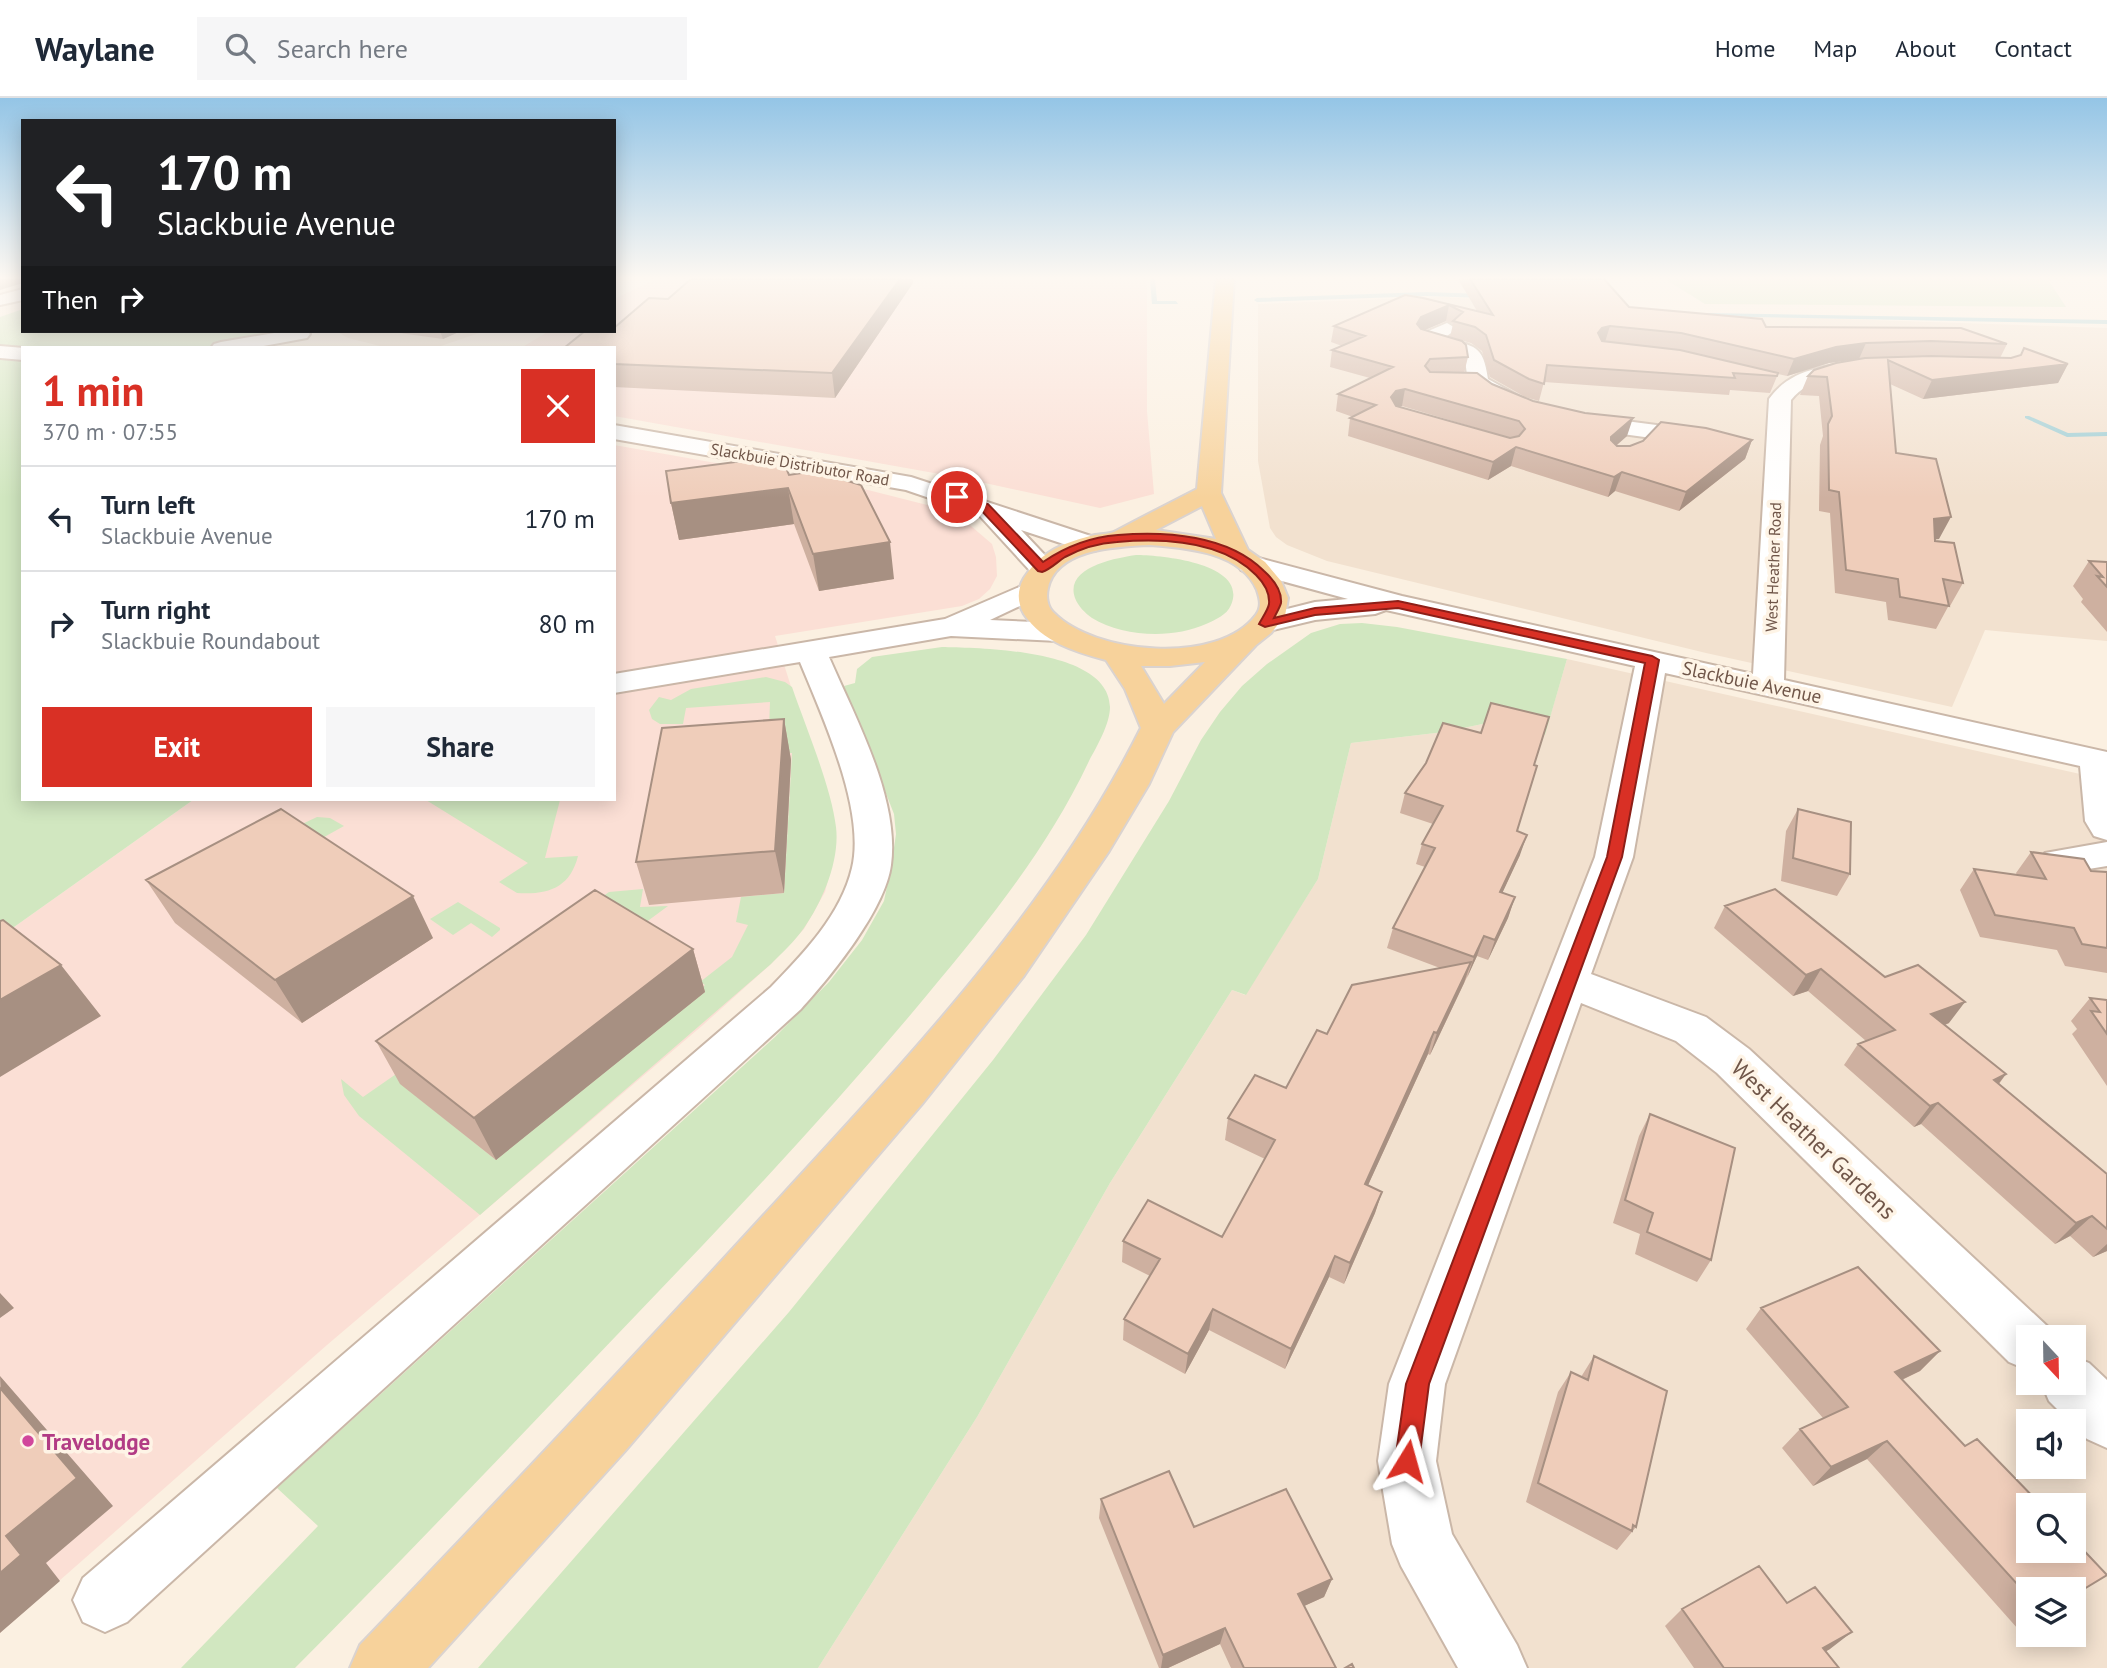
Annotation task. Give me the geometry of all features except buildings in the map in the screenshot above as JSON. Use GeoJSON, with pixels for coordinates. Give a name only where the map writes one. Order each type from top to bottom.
{"type":"FeatureCollection","features":[{"type":"Feature","properties":{"kind":"main road"},"geometry":{"type":"LineString","coordinates":[[1220,352],[1209,493],[1244,560]]}},
{"type":"Feature","properties":{"kind":"main road"},"geometry":{"type":"LineString","coordinates":[[1117,538],[1209,493]]}},
{"type":"Feature","properties":{"kind":"main road"},"geometry":{"type":"LineString","coordinates":[[383,1668],[605,1431],[906,1091],[1008,966],[1096,843],[1131,784],[1158,728],[1255,631],[1275,603],[1270,582],[1244,560],[1211,546],[1181,539],[1117,538],[1088,544],[1062,554],[1037,579],[1033,605],[1042,619],[1058,632],[1084,644],[1117,653],[1152,657],[1187,655],[1219,649],[1255,631]]}},
{"type":"Feature","properties":{"kind":"main road"},"geometry":{"type":"LineString","coordinates":[[1117,653],[1141,689],[1158,728]]}},
{"type":"Feature","properties":{"kind":"street"},"geometry":{"type":"LineString","coordinates":[[3,352],[21,354]]}},
{"type":"Feature","properties":{"kind":"street"},"geometry":{"type":"LineString","coordinates":[[1468,352],[1475,358],[1467,382],[1537,411]]}},
{"type":"Feature","properties":{"kind":"street","name":"West Heather Road"},"geometry":{"type":"LineString","coordinates":[[1768,685],[1780,399],[1777,383],[1839,370],[1888,368]]}},
{"type":"Feature","properties":{"kind":"street"},"geometry":{"type":"LineString","coordinates":[[1494,412],[1537,411],[1725,441]]}},
{"type":"Feature","properties":{"kind":"street"},"geometry":{"type":"LineString","coordinates":[[1629,450],[1639,443],[1645,429]]}},
{"type":"Feature","properties":{"kind":"street","name":"Slackbuie Distributor Road"},"geometry":{"type":"LineString","coordinates":[[616,432],[911,484],[1088,544]]}},
{"type":"Feature","properties":{"kind":"street"},"geometry":{"type":"LineString","coordinates":[[1751,444],[1778,448]]}},
{"type":"Feature","properties":{"kind":"street","name":"Slackbuie Distributor Road"},"geometry":{"type":"LineString","coordinates":[[984,507],[1037,579]]}},
{"type":"Feature","properties":{"kind":"street","name":"Slackbuie Avenue"},"geometry":{"type":"LineString","coordinates":[[1244,560],[1398,604],[2102,761]]}},
{"type":"Feature","properties":{"kind":"street"},"geometry":{"type":"LineString","coordinates":[[951,627],[1037,579]]}},
{"type":"Feature","properties":{"kind":"street","name":"Slackbuie Avenue"},"geometry":{"type":"LineString","coordinates":[[1255,631],[1315,611],[1398,604]]}},
{"type":"Feature","properties":{"kind":"street"},"geometry":{"type":"LineString","coordinates":[[616,684],[951,627],[1058,632]]}},
{"type":"Feature","properties":{"kind":"street"},"geometry":{"type":"LineString","coordinates":[[105,1600],[786,998],[828,954],[855,909],[873,865],[874,825],[842,727],[811,650]]}},
{"type":"Feature","properties":{"kind":"street"},"geometry":{"type":"LineString","coordinates":[[1494,1668],[1423,1544],[1407,1461],[1417,1384],[1614,857],[1652,660]]}},
{"type":"Feature","properties":{"kind":"street"},"geometry":{"type":"LineString","coordinates":[[2102,761],[2103,821],[2107,828]]}},
{"type":"Feature","properties":{"kind":"street"},"geometry":{"type":"LineString","coordinates":[[2058,862],[2107,854]]}},
{"type":"Feature","properties":{"kind":"street","name":"West Heather Gardens"},"geometry":{"type":"LineString","coordinates":[[1569,982],[1691,1029],[1733,1061],[2016,1332]]}},
{"type":"Feature","properties":{"kind":"street"},"geometry":{"type":"LineString","coordinates":[[2082,1395],[2107,1419]]}},
{"type":"Feature","properties":{"kind":"shaded area"},"geometry":{"type":"Polygon","coordinates":[[[616,352],[1147,352],[1147,411],[1154,494],[1100,508],[962,478],[616,416],[616,352]]]}},
{"type":"Feature","properties":{"kind":"shaded area"},"geometry":{"type":"Polygon","coordinates":[[[1258,352],[2107,352],[2107,641],[1985,630],[1952,707],[1706,653],[1327,561],[1287,545],[1276,537],[1270,528],[1258,461],[1258,352]]]}},
{"type":"Feature","properties":{"kind":"shaded area"},"geometry":{"type":"Polygon","coordinates":[[[616,445],[868,490],[939,508],[964,520],[992,544],[997,576],[990,589],[979,599],[962,606],[775,636],[836,829],[833,859],[825,892],[804,929],[771,964],[703,1025],[327,1345],[0,1633],[0,937],[192,801],[616,801],[616,445]]]}},
{"type":"Feature","properties":{"kind":"shaded area"},"geometry":{"type":"Polygon","coordinates":[[[1567,659],[2107,780],[2107,1668],[818,1668],[977,1417],[1110,1183],[1232,990],[1245,995],[1318,879],[1351,743],[1444,732],[1492,722],[1545,734],[1567,659]]]}},
{"type":"Feature","properties":{"kind":"green space"},"geometry":{"type":"Polygon","coordinates":[[[0,359],[21,361],[21,801],[192,801],[0,937],[0,359]]]}},
{"type":"Feature","properties":{"kind":"green space"},"geometry":{"type":"Polygon","coordinates":[[[1136,555],[1181,560],[1215,571],[1227,579],[1233,591],[1229,609],[1220,617],[1193,629],[1164,634],[1118,629],[1092,618],[1075,598],[1074,587],[1077,579],[1094,566],[1136,555]]]}},
{"type":"Feature","properties":{"kind":"green space"},"geometry":{"type":"Polygon","coordinates":[[[1362,623],[1397,627],[1567,659],[1545,735],[1492,722],[1444,732],[1351,743],[1318,879],[1246,995],[1232,990],[1110,1183],[977,1417],[818,1668],[478,1668],[789,1312],[993,1060],[1086,935],[1169,801],[1201,740],[1220,712],[1242,686],[1267,664],[1311,633],[1340,624],[1362,623]]]}},
{"type":"Feature","properties":{"kind":"green space"},"geometry":{"type":"Polygon","coordinates":[[[942,647],[1012,651],[1067,663],[1089,673],[1104,688],[1110,707],[1103,735],[1073,793],[1016,883],[950,968],[760,1185],[295,1668],[181,1668],[318,1526],[277,1488],[775,1037],[829,982],[862,940],[884,901],[896,834],[894,814],[844,686],[855,683],[857,669],[872,657],[942,647]]]}},
{"type":"Feature","properties":{"kind":"green space"},"geometry":{"type":"Polygon","coordinates":[[[766,677],[785,682],[792,687],[824,775],[833,811],[837,840],[833,866],[818,905],[800,933],[771,964],[480,1215],[359,1116],[344,1095],[341,1079],[363,1097],[399,1072],[401,1084],[496,1160],[701,989],[705,985],[700,982],[732,957],[748,925],[736,922],[741,897],[784,893],[792,753],[768,754],[770,702],[686,708],[683,724],[660,724],[652,719],[649,710],[659,697],[671,700],[691,689],[766,677]]]}},
{"type":"Feature","properties":{"kind":"green space"},"geometry":{"type":"Polygon","coordinates":[[[428,801],[560,801],[545,858],[578,856],[574,867],[563,882],[548,891],[538,893],[517,893],[499,882],[528,863],[428,801]]]}},
{"type":"Feature","properties":{"kind":"green space"},"geometry":{"type":"Polygon","coordinates":[[[317,817],[330,818],[344,826],[317,841],[283,833],[317,817]]]}},
{"type":"Feature","properties":{"kind":"green space"},"geometry":{"type":"Polygon","coordinates":[[[643,889],[640,907],[668,906],[626,937],[592,904],[609,892],[643,889]]]}},
{"type":"Feature","properties":{"kind":"green space"},"geometry":{"type":"Polygon","coordinates":[[[458,902],[500,930],[492,937],[471,923],[453,935],[430,919],[458,902]]]}},
{"type":"Feature","properties":{"kind":"waterway"},"geometry":{"type":"LineString","coordinates":[[2027,417],[2067,435],[2107,434]]}},
{"type":"Feature","properties":{"kind":"place","name":"Travelodge"},"geometry":{"type":"Point","coordinates":[28,1441]}},
{"type":"Feature","properties":{"kind":"route"},"geometry":{"type":"LineString","coordinates":[[957,497],[984,507],[1042,568],[1062,554],[1088,544],[1117,538],[1181,539],[1237,556],[1251,564],[1270,582],[1275,603],[1265,624],[1315,611],[1398,604],[1652,660],[1614,857],[1417,1384],[1407,1461]]}}]}
